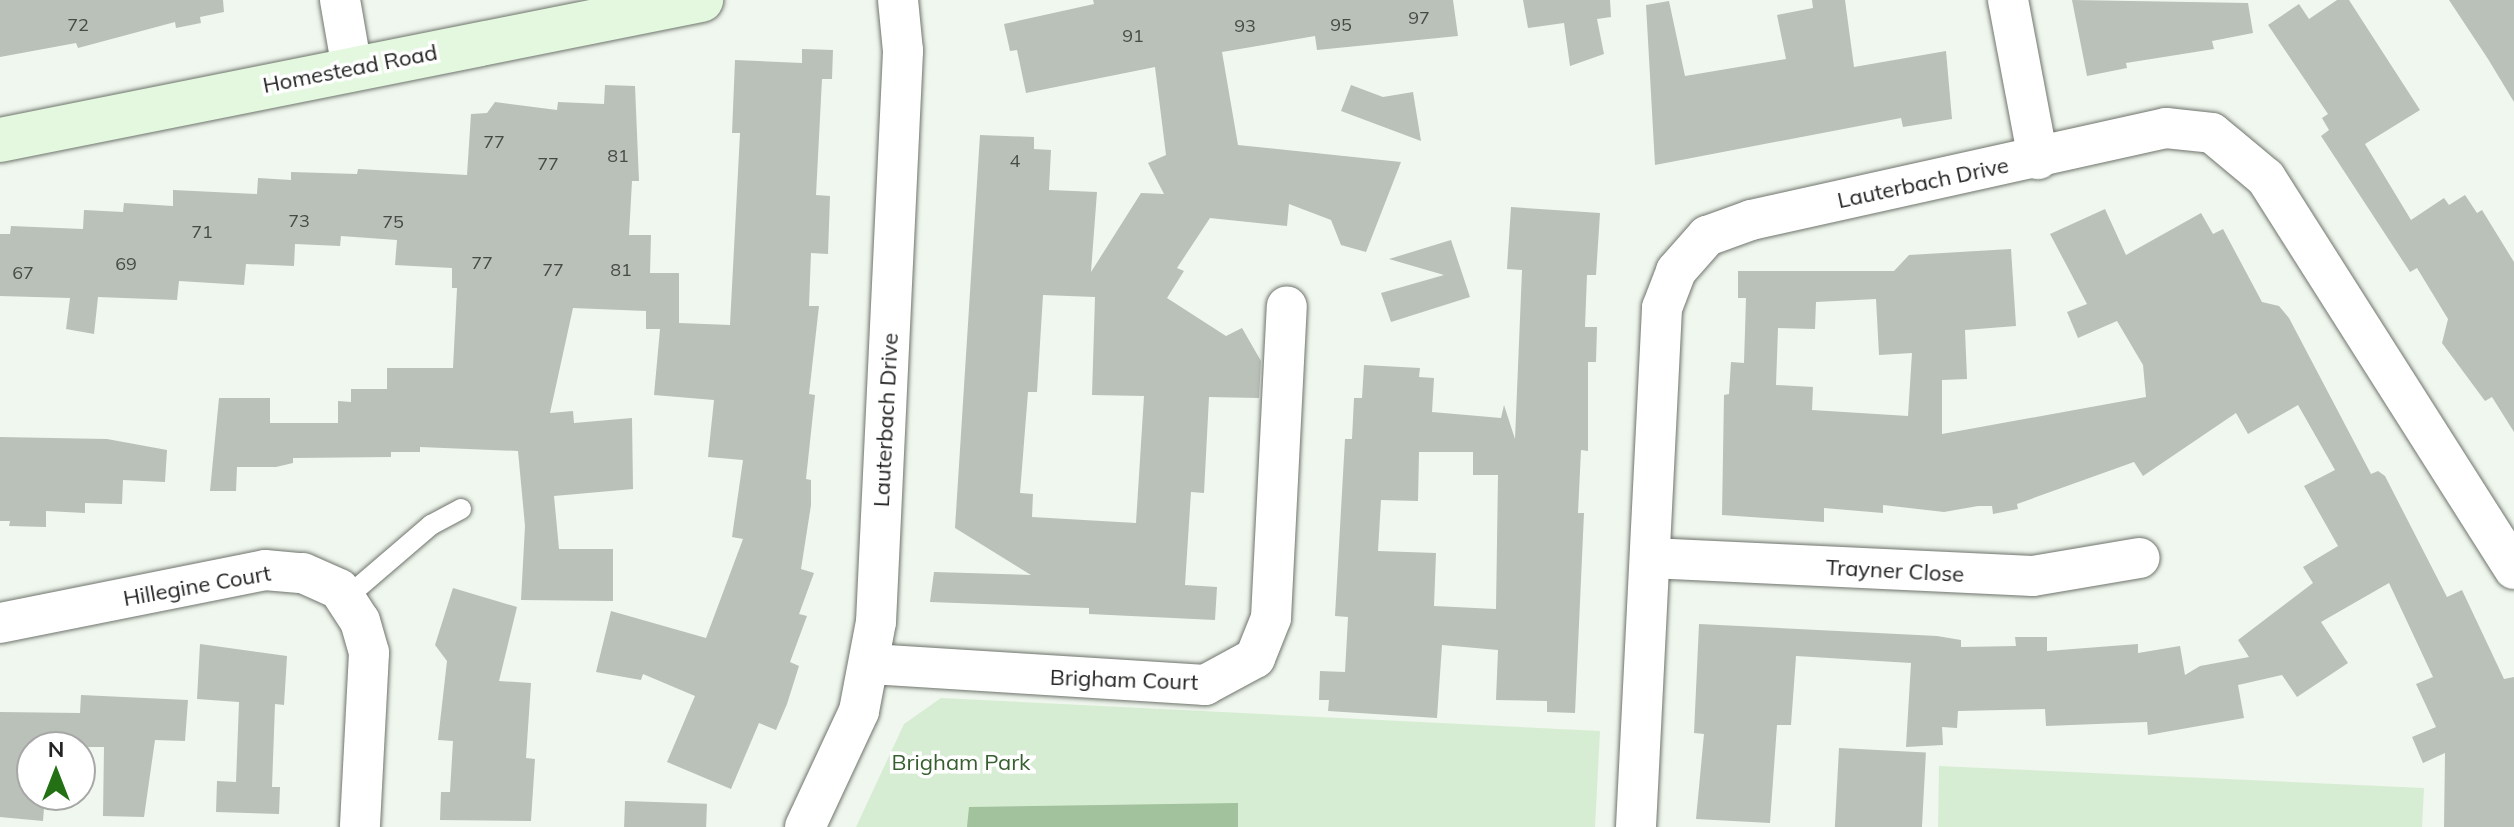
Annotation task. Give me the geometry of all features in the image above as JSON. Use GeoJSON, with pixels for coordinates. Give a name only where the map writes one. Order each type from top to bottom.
{"type":"FeatureCollection","features":[{"type":"Feature","properties":{"kind":"street"},"geometry":{"type":"LineString","coordinates":[[340,0],[352,69]]}},
{"type":"Feature","properties":{"kind":"street","name":"Homestead Road"},"geometry":{"type":"LineString","coordinates":[[0,140],[701,0]]}},
{"type":"Feature","properties":{"kind":"street","name":"Lauterbach Drive"},"geometry":{"type":"LineString","coordinates":[[805,827],[859,711],[871,664],[902,67],[898,0]]}},
{"type":"Feature","properties":{"kind":"street"},"geometry":{"type":"LineString","coordinates":[[2008,0],[2038,159]]}},
{"type":"Feature","properties":{"kind":"street","name":"Lauterbach Drive"},"geometry":{"type":"LineString","coordinates":[[1636,827],[1662,308],[1676,271],[1707,236],[1751,220],[2038,159],[2166,128],[2212,133],[2266,178],[2514,569]]}},
{"type":"Feature","properties":{"kind":"street","name":"Brigham Court"},"geometry":{"type":"LineString","coordinates":[[871,664],[1205,685],[1255,658],[1271,618],[1287,306]]}},
{"type":"Feature","properties":{"kind":"street","name":"Trayner Close"},"geometry":{"type":"LineString","coordinates":[[1650,558],[2033,576],[2139,558]]}},
{"type":"Feature","properties":{"kind":"street","name":"Hillegine Court"},"geometry":{"type":"LineString","coordinates":[[0,623],[265,570],[303,573],[347,597]]}},
{"type":"Feature","properties":{"kind":"street"},"geometry":{"type":"LineString","coordinates":[[347,597],[369,653],[360,827]]}},
{"type":"Feature","properties":{"kind":"lane"},"geometry":{"type":"LineString","coordinates":[[347,597],[431,525],[461,509]]}},
{"type":"Feature","properties":{"kind":"green space","name":"Brigham Park"},"geometry":{"type":"Polygon","coordinates":[[[941,698],[1600,731],[1595,827],[856,827],[904,724],[941,698]]]}},
{"type":"Feature","properties":{"kind":"green space"},"geometry":{"type":"Polygon","coordinates":[[[1939,766],[2424,788],[2422,827],[1938,827],[1939,766]]]}},
{"type":"Feature","properties":{"kind":"shaded area"},"geometry":{"type":"Polygon","coordinates":[[[1238,803],[1238,827],[967,827],[969,807],[1238,803]]]}},
{"type":"Feature","properties":{"kind":"building"},"geometry":{"type":"Polygon","coordinates":[[[0,0],[223,0],[224,12],[200,17],[201,23],[176,28],[175,22],[78,48],[76,43],[0,57],[0,0]]]}},
{"type":"Feature","properties":{"kind":"building"},"geometry":{"type":"Polygon","coordinates":[[[1093,0],[1453,0],[1458,36],[1317,50],[1315,36],[1222,52],[1238,145],[1401,162],[1366,252],[1341,245],[1331,220],[1289,204],[1287,226],[1210,218],[1177,268],[1184,271],[1167,298],[1226,336],[1242,328],[1261,361],[1259,398],[1209,397],[1204,493],[1191,492],[1185,585],[1217,587],[1215,620],[1089,614],[1089,608],[930,602],[934,572],[1031,575],[955,528],[980,135],[1034,137],[1034,149],[1051,150],[1049,190],[1097,192],[1091,272],[1141,193],[1164,194],[1148,163],[1166,155],[1155,67],[1026,93],[1017,50],[1010,51],[1004,24],[1094,4],[1093,0]],[[1043,295],[1037,392],[1028,392],[1020,493],[1033,494],[1032,517],[1136,523],[1144,396],[1092,395],[1095,297],[1043,295]]]}},
{"type":"Feature","properties":{"kind":"building"},"geometry":{"type":"Polygon","coordinates":[[[1523,0],[1610,0],[1611,17],[1597,19],[1604,54],[1570,66],[1564,23],[1528,28],[1523,0]]]}},
{"type":"Feature","properties":{"kind":"building"},"geometry":{"type":"Polygon","coordinates":[[[1812,0],[1845,0],[1854,67],[1946,51],[1952,119],[1903,127],[1901,118],[1655,165],[1646,5],[1669,1],[1685,76],[1786,59],[1777,15],[1813,8],[1812,0]]]}},
{"type":"Feature","properties":{"kind":"building"},"geometry":{"type":"Polygon","coordinates":[[[2072,0],[2248,3],[2253,33],[2212,41],[2214,49],[2126,63],[2127,68],[2087,76],[2072,0]]]}},
{"type":"Feature","properties":{"kind":"building"},"geometry":{"type":"Polygon","coordinates":[[[2337,0],[2349,0],[2420,110],[2365,144],[2411,220],[2444,198],[2449,205],[2465,195],[2477,213],[2482,210],[2514,262],[2514,432],[2492,397],[2485,401],[2442,343],[2448,319],[2417,268],[2410,272],[2321,136],[2329,130],[2322,118],[2328,114],[2268,25],[2299,4],[2309,19],[2337,0]]]}},
{"type":"Feature","properties":{"kind":"building"},"geometry":{"type":"Polygon","coordinates":[[[2449,0],[2514,0],[2514,102],[2488,59],[2449,0]]]}},
{"type":"Feature","properties":{"kind":"building"},"geometry":{"type":"Polygon","coordinates":[[[802,49],[833,50],[832,79],[822,79],[816,195],[830,196],[828,254],[811,253],[809,306],[819,306],[809,394],[815,395],[806,479],[811,480],[811,505],[801,569],[814,573],[799,614],[807,616],[790,662],[799,666],[787,704],[776,730],[759,723],[731,789],[667,762],[695,696],[643,674],[641,680],[596,672],[611,611],[706,638],[743,539],[732,537],[743,460],[708,457],[714,400],[654,395],[660,329],[646,329],[646,311],[573,308],[550,413],[573,411],[574,423],[632,418],[633,489],[554,496],[559,549],[613,549],[613,601],[521,600],[525,526],[518,451],[420,447],[420,452],[391,452],[391,457],[293,458],[293,463],[276,467],[237,467],[236,491],[210,491],[219,398],[270,398],[270,423],[338,423],[338,401],[351,402],[351,389],[387,389],[387,368],[453,368],[457,288],[452,288],[452,268],[395,265],[397,240],[341,236],[340,246],[295,244],[294,266],[246,264],[244,285],[179,281],[177,300],[98,297],[94,334],[66,329],[70,298],[0,296],[0,234],[10,234],[11,226],[83,229],[84,210],[123,212],[124,203],[173,206],[173,190],[257,194],[258,178],[291,180],[291,172],[357,174],[358,169],[467,175],[471,114],[487,113],[495,102],[557,110],[558,102],[604,104],[605,85],[635,86],[639,181],[632,181],[629,235],[651,235],[650,273],[679,273],[679,323],[730,325],[740,133],[732,133],[735,60],[802,63],[802,49]]]}},
{"type":"Feature","properties":{"kind":"building"},"geometry":{"type":"Polygon","coordinates":[[[1351,85],[1383,97],[1413,92],[1421,141],[1341,111],[1351,85]]]}},
{"type":"Feature","properties":{"kind":"building"},"geometry":{"type":"Polygon","coordinates":[[[1511,207],[1600,213],[1596,275],[1587,275],[1585,327],[1597,327],[1596,362],[1588,362],[1588,451],[1581,450],[1578,513],[1584,513],[1575,713],[1547,712],[1547,701],[1496,700],[1498,650],[1442,645],[1437,718],[1328,711],[1329,700],[1319,700],[1320,671],[1345,672],[1348,617],[1335,616],[1345,439],[1352,439],[1354,398],[1362,398],[1364,365],[1420,368],[1419,377],[1434,378],[1432,412],[1501,418],[1504,405],[1515,439],[1522,270],[1507,269],[1511,207]],[[1419,452],[1418,501],[1381,500],[1378,551],[1436,553],[1434,606],[1496,609],[1498,475],[1473,475],[1473,452],[1419,452]]]}},
{"type":"Feature","properties":{"kind":"building"},"geometry":{"type":"Polygon","coordinates":[[[2105,209],[2126,255],[2201,213],[2213,234],[2223,229],[2262,302],[2279,306],[2289,318],[2371,474],[2378,471],[2385,476],[2447,597],[2462,590],[2504,679],[2514,677],[2514,827],[2444,827],[2445,753],[2423,763],[2412,737],[2436,727],[2416,684],[2433,677],[2389,583],[2321,622],[2348,663],[2297,697],[2282,675],[2238,685],[2244,718],[2148,735],[2147,722],[2046,726],[2045,709],[1958,711],[1957,728],[1942,727],[1943,745],[1906,747],[1911,663],[1796,656],[1791,725],[1777,725],[1770,823],[1696,819],[1704,734],[1694,733],[1699,624],[1937,636],[1961,640],[1961,647],[2016,646],[2015,637],[2047,637],[2047,651],[2138,644],[2138,653],[2180,646],[2185,675],[2200,666],[2249,657],[2238,640],[2313,583],[2303,567],[2338,546],[2304,486],[2335,470],[2298,405],[2248,434],[2236,413],[2143,476],[2134,462],[2017,504],[2018,509],[1993,514],[1992,506],[1944,512],[1883,505],[1883,513],[1824,508],[1824,522],[1722,515],[1724,395],[1729,394],[1731,362],[1744,363],[1746,298],[1738,298],[1738,271],[1894,271],[1909,255],[2011,249],[2016,326],[1965,330],[1967,379],[1942,380],[1942,434],[2146,397],[2143,365],[2117,321],[2078,338],[2067,312],[2087,304],[2050,234],[2105,209]],[[1876,299],[1816,302],[1815,329],[1778,328],[1776,385],[1813,387],[1812,410],[1908,416],[1912,353],[1879,355],[1876,299]]]}},
{"type":"Feature","properties":{"kind":"building"},"geometry":{"type":"Polygon","coordinates":[[[1451,240],[1470,297],[1391,322],[1381,293],[1444,275],[1389,259],[1451,240]]]}},
{"type":"Feature","properties":{"kind":"building"},"geometry":{"type":"Polygon","coordinates":[[[0,437],[107,439],[167,450],[165,482],[123,480],[122,504],[85,503],[85,513],[46,511],[46,527],[9,526],[10,521],[0,521],[0,437]]]}},
{"type":"Feature","properties":{"kind":"building"},"geometry":{"type":"Polygon","coordinates":[[[453,588],[517,607],[499,681],[531,683],[526,758],[535,759],[531,821],[440,820],[441,792],[450,792],[453,741],[438,740],[447,661],[435,645],[453,588]]]}},
{"type":"Feature","properties":{"kind":"building"},"geometry":{"type":"Polygon","coordinates":[[[200,644],[287,656],[284,705],[275,704],[272,787],[280,787],[279,814],[216,812],[217,781],[236,782],[239,702],[197,699],[200,644]]]}},
{"type":"Feature","properties":{"kind":"building"},"geometry":{"type":"Polygon","coordinates":[[[81,695],[188,700],[185,741],[155,740],[144,817],[103,816],[104,747],[96,747],[96,731],[16,731],[16,811],[44,811],[43,821],[0,817],[0,712],[80,713],[81,695]]]}},
{"type":"Feature","properties":{"kind":"building"},"geometry":{"type":"Polygon","coordinates":[[[1839,748],[1926,753],[1922,827],[1835,827],[1839,748]]]}},
{"type":"Feature","properties":{"kind":"building"},"geometry":{"type":"Polygon","coordinates":[[[625,801],[707,804],[706,827],[624,827],[625,801]]]}}]}
